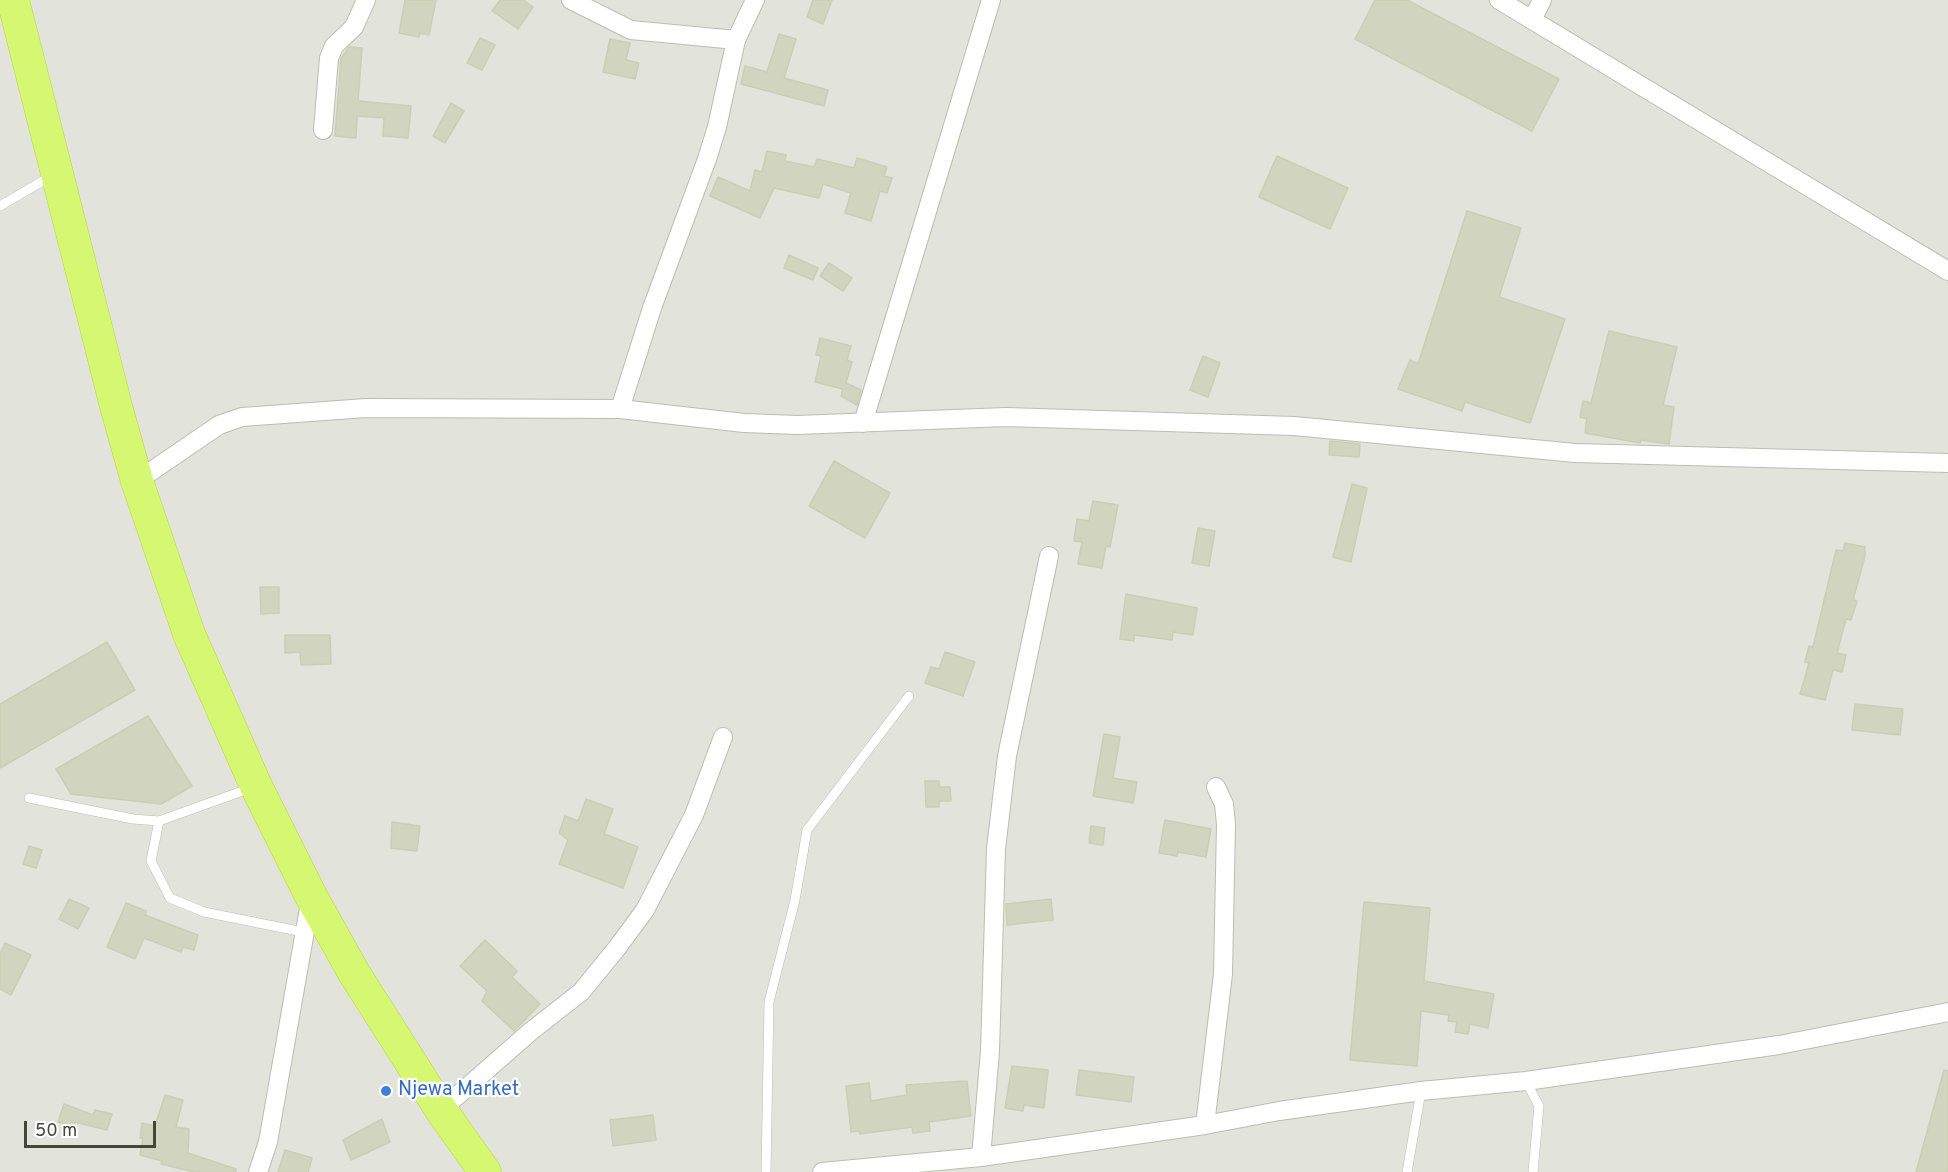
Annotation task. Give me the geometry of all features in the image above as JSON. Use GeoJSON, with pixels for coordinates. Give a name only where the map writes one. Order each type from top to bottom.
{"type":"FeatureCollection","features":[{"type":"Feature","properties":{"kind":"highway"},"geometry":{"type":"LineString","coordinates":[[13,0],[137,481],[189,634],[256,786],[311,896],[354,973],[441,1110],[485,1172]]}},
{"type":"Feature","properties":{"kind":"street"},"geometry":{"type":"LineString","coordinates":[[323,130],[329,58],[334,46],[354,27],[366,0]]}},
{"type":"Feature","properties":{"kind":"street"},"geometry":{"type":"LineString","coordinates":[[572,0],[631,30],[736,39]]}},
{"type":"Feature","properties":{"kind":"street"},"geometry":{"type":"LineString","coordinates":[[620,410],[652,308],[714,137],[736,39],[755,0]]}},
{"type":"Feature","properties":{"kind":"street"},"geometry":{"type":"LineString","coordinates":[[863,423],[991,0]]}},
{"type":"Feature","properties":{"kind":"street"},"geometry":{"type":"LineString","coordinates":[[1499,0],[1948,272]]}},
{"type":"Feature","properties":{"kind":"street"},"geometry":{"type":"LineString","coordinates":[[1532,20],[1542,0]]}},
{"type":"Feature","properties":{"kind":"street"},"geometry":{"type":"LineString","coordinates":[[137,481],[219,425],[242,417],[295,411],[366,408],[620,410],[744,423],[863,423],[1006,417],[1294,426],[1575,453],[1948,463]]}},
{"type":"Feature","properties":{"kind":"street"},"geometry":{"type":"LineString","coordinates":[[981,1157],[990,1051],[996,849],[1008,756],[1049,556]]}},
{"type":"Feature","properties":{"kind":"street"},"geometry":{"type":"LineString","coordinates":[[441,1110],[530,1032],[581,992],[617,948],[645,910],[694,815],[723,737]]}},
{"type":"Feature","properties":{"kind":"street"},"geometry":{"type":"LineString","coordinates":[[1205,1125],[1223,974],[1226,824],[1224,804],[1216,787]]}},
{"type":"Feature","properties":{"kind":"street"},"geometry":{"type":"LineString","coordinates":[[258,1172],[268,1142],[311,896]]}},
{"type":"Feature","properties":{"kind":"street"},"geometry":{"type":"LineString","coordinates":[[822,1172],[981,1157],[1205,1125],[1279,1111],[1779,1045],[1948,1011]]}},
{"type":"Feature","properties":{"kind":"lane"},"geometry":{"type":"LineString","coordinates":[[0,206],[56,174]]}},
{"type":"Feature","properties":{"kind":"lane"},"geometry":{"type":"LineString","coordinates":[[766,1172],[769,1002],[795,900],[807,830],[909,696]]}},
{"type":"Feature","properties":{"kind":"lane"},"geometry":{"type":"LineString","coordinates":[[30,798],[133,819],[159,821],[256,786]]}},
{"type":"Feature","properties":{"kind":"lane"},"geometry":{"type":"LineString","coordinates":[[159,821],[151,861],[170,898],[204,912],[303,933]]}},
{"type":"Feature","properties":{"kind":"lane"},"geometry":{"type":"LineString","coordinates":[[1526,1080],[1539,1106],[1533,1172]]}},
{"type":"Feature","properties":{"kind":"lane"},"geometry":{"type":"LineString","coordinates":[[1407,1172],[1422,1091]]}},
{"type":"Feature","properties":{"kind":"shaded area"},"geometry":{"type":"Polygon","coordinates":[[[0,0],[1948,0],[1948,1172],[0,1172],[0,0]]]}},
{"type":"Feature","properties":{"kind":"building"},"geometry":{"type":"Polygon","coordinates":[[[405,0],[436,0],[429,35],[420,33],[419,37],[399,33],[405,0]]]}},
{"type":"Feature","properties":{"kind":"building"},"geometry":{"type":"Polygon","coordinates":[[[500,0],[523,0],[533,7],[518,29],[492,11],[500,0]]]}},
{"type":"Feature","properties":{"kind":"building"},"geometry":{"type":"Polygon","coordinates":[[[813,0],[832,0],[823,24],[807,17],[813,0]]]}},
{"type":"Feature","properties":{"kind":"building"},"geometry":{"type":"Polygon","coordinates":[[[1375,0],[1407,0],[1559,79],[1532,131],[1355,39],[1375,0]]]}},
{"type":"Feature","properties":{"kind":"building"},"geometry":{"type":"Polygon","coordinates":[[[779,34],[796,39],[784,78],[828,90],[824,106],[741,84],[745,66],[767,72],[779,34]]]}},
{"type":"Feature","properties":{"kind":"building"},"geometry":{"type":"Polygon","coordinates":[[[480,38],[495,45],[482,70],[467,63],[480,38]]]}},
{"type":"Feature","properties":{"kind":"building"},"geometry":{"type":"Polygon","coordinates":[[[610,39],[630,43],[626,60],[639,63],[635,79],[603,72],[610,39]]]}},
{"type":"Feature","properties":{"kind":"building"},"geometry":{"type":"Polygon","coordinates":[[[349,47],[362,48],[358,101],[411,106],[408,138],[383,136],[384,118],[357,116],[356,138],[335,136],[341,59],[349,47]]]}},
{"type":"Feature","properties":{"kind":"building"},"geometry":{"type":"Polygon","coordinates":[[[451,103],[464,111],[445,143],[433,136],[451,103]]]}},
{"type":"Feature","properties":{"kind":"building"},"geometry":{"type":"Polygon","coordinates":[[[767,151],[786,155],[785,161],[814,167],[817,159],[854,168],[857,158],[887,167],[884,176],[892,178],[887,193],[880,191],[871,221],[845,213],[851,193],[823,184],[819,198],[774,188],[760,218],[710,196],[718,177],[750,191],[755,170],[762,172],[767,151]]]}},
{"type":"Feature","properties":{"kind":"building"},"geometry":{"type":"Polygon","coordinates":[[[1277,156],[1348,188],[1330,229],[1259,197],[1277,156]]]}},
{"type":"Feature","properties":{"kind":"building"},"geometry":{"type":"Polygon","coordinates":[[[1467,211],[1521,228],[1499,297],[1565,319],[1530,423],[1465,402],[1462,411],[1398,389],[1410,360],[1418,364],[1467,211]]]}},
{"type":"Feature","properties":{"kind":"building"},"geometry":{"type":"Polygon","coordinates":[[[789,255],[818,268],[813,280],[784,268],[789,255]]]}},
{"type":"Feature","properties":{"kind":"building"},"geometry":{"type":"Polygon","coordinates":[[[829,263],[852,278],[843,291],[820,276],[829,263]]]}},
{"type":"Feature","properties":{"kind":"building"},"geometry":{"type":"Polygon","coordinates":[[[1609,331],[1677,347],[1663,405],[1674,407],[1669,444],[1641,440],[1640,443],[1585,433],[1587,419],[1580,417],[1583,401],[1591,403],[1609,331]]]}},
{"type":"Feature","properties":{"kind":"building"},"geometry":{"type":"Polygon","coordinates":[[[820,338],[851,346],[847,360],[852,362],[846,383],[861,390],[857,405],[841,396],[843,389],[815,382],[821,356],[816,355],[820,338]]]}},
{"type":"Feature","properties":{"kind":"building"},"geometry":{"type":"Polygon","coordinates":[[[1203,356],[1220,363],[1208,397],[1190,390],[1203,356]]]}},
{"type":"Feature","properties":{"kind":"building"},"geometry":{"type":"Polygon","coordinates":[[[1330,441],[1360,444],[1359,457],[1329,455],[1330,441]]]}},
{"type":"Feature","properties":{"kind":"building"},"geometry":{"type":"Polygon","coordinates":[[[834,461],[890,493],[865,538],[809,506],[834,461]]]}},
{"type":"Feature","properties":{"kind":"building"},"geometry":{"type":"Polygon","coordinates":[[[1352,484],[1367,488],[1351,562],[1333,557],[1352,484]]]}},
{"type":"Feature","properties":{"kind":"building"},"geometry":{"type":"Polygon","coordinates":[[[1093,501],[1118,505],[1110,547],[1106,546],[1102,568],[1078,564],[1082,542],[1074,541],[1077,519],[1089,521],[1093,501]]]}},
{"type":"Feature","properties":{"kind":"building"},"geometry":{"type":"Polygon","coordinates":[[[1198,528],[1215,531],[1209,566],[1192,563],[1198,528]]]}},
{"type":"Feature","properties":{"kind":"building"},"geometry":{"type":"Polygon","coordinates":[[[1845,543],[1865,547],[1865,556],[1853,600],[1857,601],[1851,620],[1846,619],[1837,653],[1846,655],[1842,672],[1833,670],[1825,700],[1800,694],[1809,663],[1805,662],[1809,646],[1813,647],[1836,550],[1843,551],[1845,543]]]}},
{"type":"Feature","properties":{"kind":"building"},"geometry":{"type":"Polygon","coordinates":[[[260,587],[279,587],[279,613],[261,614],[260,587]]]}},
{"type":"Feature","properties":{"kind":"building"},"geometry":{"type":"Polygon","coordinates":[[[1126,594],[1197,608],[1193,635],[1173,632],[1172,640],[1134,635],[1134,641],[1120,639],[1126,594]]]}},
{"type":"Feature","properties":{"kind":"building"},"geometry":{"type":"Polygon","coordinates":[[[285,635],[330,635],[331,664],[301,665],[300,652],[285,653],[285,635]]]}},
{"type":"Feature","properties":{"kind":"building"},"geometry":{"type":"Polygon","coordinates":[[[107,642],[135,690],[0,768],[0,704],[107,642]]]}},
{"type":"Feature","properties":{"kind":"building"},"geometry":{"type":"Polygon","coordinates":[[[945,652],[975,662],[963,696],[925,683],[931,667],[939,669],[945,652]]]}},
{"type":"Feature","properties":{"kind":"building"},"geometry":{"type":"Polygon","coordinates":[[[1855,704],[1903,709],[1900,735],[1852,730],[1855,704]]]}},
{"type":"Feature","properties":{"kind":"building"},"geometry":{"type":"Polygon","coordinates":[[[148,716],[192,786],[161,804],[71,794],[56,769],[148,716]]]}},
{"type":"Feature","properties":{"kind":"building"},"geometry":{"type":"Polygon","coordinates":[[[1104,734],[1120,737],[1113,778],[1137,782],[1133,803],[1093,796],[1104,734]]]}},
{"type":"Feature","properties":{"kind":"building"},"geometry":{"type":"Polygon","coordinates":[[[925,781],[939,781],[939,787],[950,787],[951,801],[939,801],[939,807],[926,807],[925,781]]]}},
{"type":"Feature","properties":{"kind":"building"},"geometry":{"type":"Polygon","coordinates":[[[586,799],[613,809],[604,834],[638,847],[623,888],[559,864],[568,840],[559,833],[565,816],[578,821],[586,799]]]}},
{"type":"Feature","properties":{"kind":"building"},"geometry":{"type":"Polygon","coordinates":[[[1165,820],[1211,829],[1206,857],[1178,852],[1177,856],[1159,853],[1165,820]]]}},
{"type":"Feature","properties":{"kind":"building"},"geometry":{"type":"Polygon","coordinates":[[[392,822],[420,826],[417,851],[391,848],[392,822]]]}},
{"type":"Feature","properties":{"kind":"building"},"geometry":{"type":"Polygon","coordinates":[[[1091,826],[1105,828],[1103,845],[1089,843],[1091,826]]]}},
{"type":"Feature","properties":{"kind":"building"},"geometry":{"type":"Polygon","coordinates":[[[29,846],[42,850],[36,868],[23,864],[29,846]]]}},
{"type":"Feature","properties":{"kind":"building"},"geometry":{"type":"Polygon","coordinates":[[[69,899],[89,908],[78,929],[59,919],[69,899]]]}},
{"type":"Feature","properties":{"kind":"building"},"geometry":{"type":"Polygon","coordinates":[[[1051,899],[1053,920],[1007,925],[1006,904],[1051,899]]]}},
{"type":"Feature","properties":{"kind":"building"},"geometry":{"type":"Polygon","coordinates":[[[1364,902],[1430,908],[1424,981],[1494,994],[1488,1028],[1470,1024],[1468,1034],[1455,1032],[1457,1022],[1448,1021],[1449,1015],[1421,1011],[1417,1066],[1350,1060],[1364,902]]]}},
{"type":"Feature","properties":{"kind":"building"},"geometry":{"type":"Polygon","coordinates":[[[126,903],[146,911],[145,915],[198,935],[194,950],[183,947],[181,952],[144,938],[135,959],[107,947],[126,903]]]}},
{"type":"Feature","properties":{"kind":"building"},"geometry":{"type":"Polygon","coordinates":[[[485,940],[517,971],[512,977],[540,1004],[514,1031],[482,1001],[487,991],[460,966],[485,940]]]}},
{"type":"Feature","properties":{"kind":"building"},"geometry":{"type":"Polygon","coordinates":[[[5,943],[31,955],[11,995],[0,989],[0,954],[5,943]]]}},
{"type":"Feature","properties":{"kind":"building"},"geometry":{"type":"Polygon","coordinates":[[[1012,1066],[1048,1070],[1044,1108],[1024,1105],[1023,1111],[1005,1108],[1012,1066]]]}},
{"type":"Feature","properties":{"kind":"building"},"geometry":{"type":"Polygon","coordinates":[[[1079,1070],[1134,1077],[1131,1102],[1076,1095],[1079,1070]]]}},
{"type":"Feature","properties":{"kind":"building"},"geometry":{"type":"Polygon","coordinates":[[[1944,1070],[1948,1071],[1948,1172],[1916,1172],[1944,1070]]]}},
{"type":"Feature","properties":{"kind":"building"},"geometry":{"type":"Polygon","coordinates":[[[967,1081],[971,1116],[929,1122],[930,1131],[913,1133],[912,1127],[860,1134],[859,1131],[851,1132],[846,1086],[869,1083],[871,1101],[907,1095],[906,1085],[967,1081]]]}},
{"type":"Feature","properties":{"kind":"building"},"geometry":{"type":"Polygon","coordinates":[[[165,1095],[183,1100],[176,1127],[189,1129],[188,1153],[236,1169],[236,1172],[194,1172],[161,1164],[162,1161],[140,1155],[143,1138],[140,1138],[142,1123],[155,1126],[165,1095]]]}},
{"type":"Feature","properties":{"kind":"building"},"geometry":{"type":"Polygon","coordinates":[[[64,1104],[93,1115],[95,1110],[112,1114],[107,1130],[75,1122],[74,1128],[58,1122],[64,1104]]]}},
{"type":"Feature","properties":{"kind":"building"},"geometry":{"type":"Polygon","coordinates":[[[653,1115],[656,1140],[613,1146],[610,1120],[653,1115]]]}},
{"type":"Feature","properties":{"kind":"building"},"geometry":{"type":"Polygon","coordinates":[[[382,1119],[390,1142],[351,1160],[343,1140],[382,1119]]]}},
{"type":"Feature","properties":{"kind":"building"},"geometry":{"type":"Polygon","coordinates":[[[285,1150],[312,1158],[308,1172],[278,1172],[285,1150]]]}},
{"type":"Feature","properties":{"kind":"place","name":"Njewa Market"},"geometry":{"type":"Point","coordinates":[386,1091]}}]}
